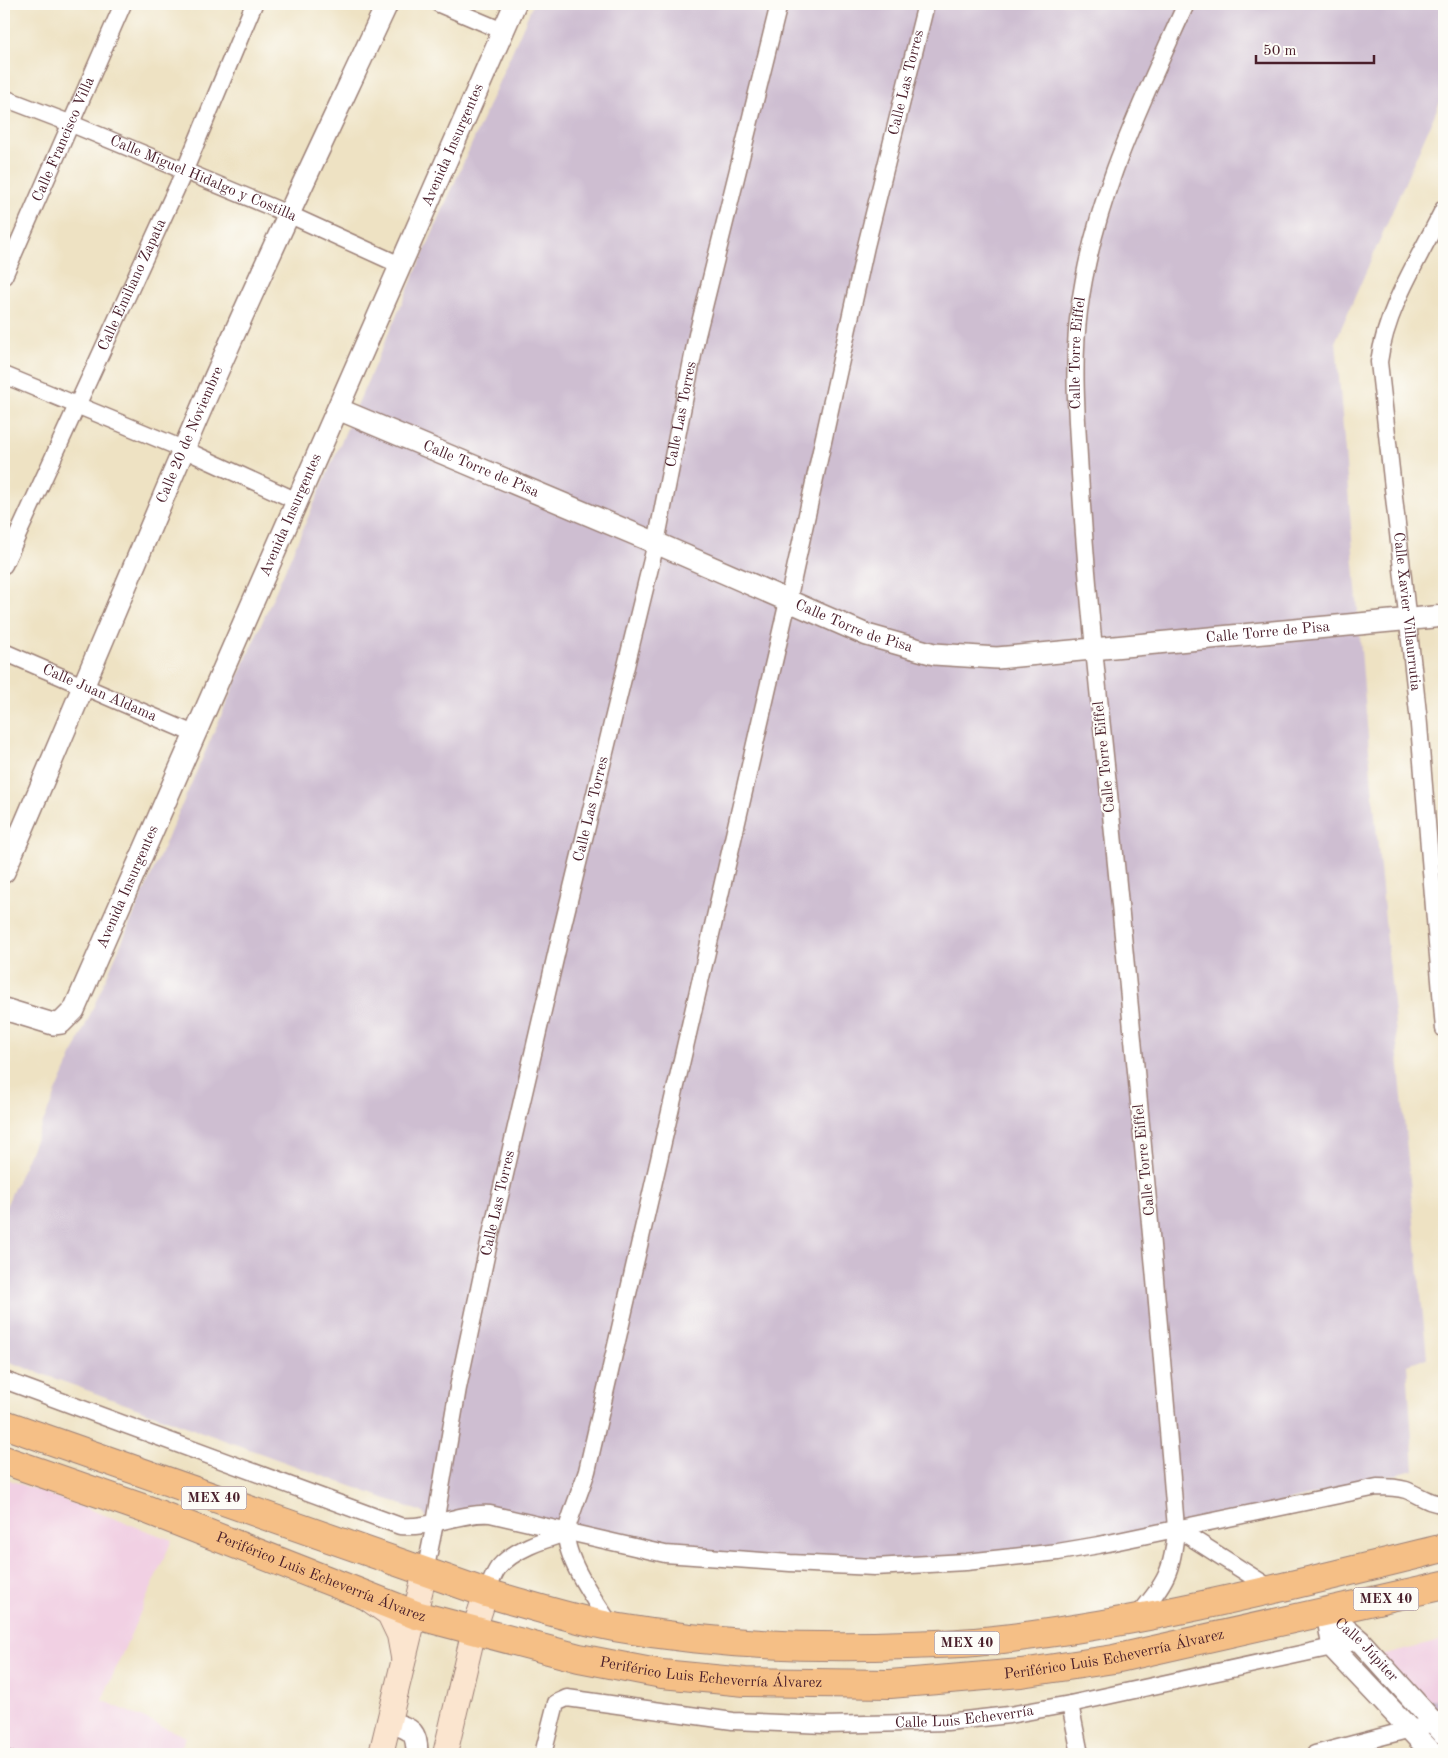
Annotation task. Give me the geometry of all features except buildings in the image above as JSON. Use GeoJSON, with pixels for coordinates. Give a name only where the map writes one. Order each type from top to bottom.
{"type":"FeatureCollection","features":[{"type":"Feature","properties":{"kind":"highway","name":"Periférico Luis Echeverría Álvarez"},"geometry":{"type":"LineString","coordinates":[[4,1424],[486,1593],[612,1627],[717,1642],[855,1647],[972,1642],[1047,1634],[1272,1589],[1444,1548]]}},
{"type":"Feature","properties":{"kind":"highway","name":"Periférico Luis Echeverría Álvarez"},"geometry":{"type":"LineString","coordinates":[[4,1460],[148,1510],[470,1636],[662,1674],[745,1682],[890,1684],[1021,1673],[1114,1659],[1327,1613],[1444,1585]]}},
{"type":"Feature","properties":{"kind":"highway"},"geometry":{"type":"LineString","coordinates":[[1272,1589],[1327,1613],[1358,1570]]}},
{"type":"Feature","properties":{"kind":"highway"},"geometry":{"type":"LineString","coordinates":[[425,1572],[441,1585],[453,1599],[470,1636]]}},
{"type":"Feature","properties":{"kind":"main road","name":"Calle Las Torres"},"geometry":{"type":"LineString","coordinates":[[380,1754],[416,1616],[425,1572]]}},
{"type":"Feature","properties":{"kind":"main road"},"geometry":{"type":"LineString","coordinates":[[445,1754],[470,1636],[486,1593]]}},
{"type":"Feature","properties":{"kind":"main road"},"geometry":{"type":"LineString","coordinates":[[363,1595],[389,1614],[399,1635],[403,1660]]}},
{"type":"Feature","properties":{"kind":"street","name":"Calle Francisco Villa"},"geometry":{"type":"LineString","coordinates":[[4,276],[124,4]]}},
{"type":"Feature","properties":{"kind":"street","name":"Calle Emiliano Zapata"},"geometry":{"type":"LineString","coordinates":[[4,565],[76,404],[184,172],[254,4]]}},
{"type":"Feature","properties":{"kind":"street","name":"Calle 20 de Noviembre"},"geometry":{"type":"LineString","coordinates":[[4,872],[84,687],[183,449],[288,214],[387,4]]}},
{"type":"Feature","properties":{"kind":"street"},"geometry":{"type":"LineString","coordinates":[[439,4],[504,31]]}},
{"type":"Feature","properties":{"kind":"street","name":"Avenida Insurgentes"},"geometry":{"type":"LineString","coordinates":[[4,1009],[43,1022],[61,1023],[74,1010],[515,4]]}},
{"type":"Feature","properties":{"kind":"street","name":"Calle Las Torres"},"geometry":{"type":"LineString","coordinates":[[425,1572],[458,1388],[484,1265],[565,918],[656,543],[697,335],[779,4]]}},
{"type":"Feature","properties":{"kind":"street","name":"Calle Las Torres"},"geometry":{"type":"LineString","coordinates":[[566,1533],[585,1478],[596,1433],[788,601],[866,246],[926,4]]}},
{"type":"Feature","properties":{"kind":"street","name":"Calle Torre Eiffel"},"geometry":{"type":"LineString","coordinates":[[1137,1617],[1167,1576],[1174,1558],[1176,1528],[1151,1224],[1094,648],[1082,504],[1074,365],[1079,309],[1089,256],[1114,166],[1186,4]]}},
{"type":"Feature","properties":{"kind":"street","name":"Calle Miguel Hidalgo y Costilla"},"geometry":{"type":"LineString","coordinates":[[4,98],[72,124],[288,214],[400,265]]}},
{"type":"Feature","properties":{"kind":"street","name":"Calle Xavier Villaurrutia"},"geometry":{"type":"LineString","coordinates":[[1444,208],[1392,312],[1382,341],[1379,362],[1408,620],[1428,827],[1439,896],[1444,1029]]}},
{"type":"Feature","properties":{"kind":"street"},"geometry":{"type":"LineString","coordinates":[[4,375],[183,449],[297,501]]}},
{"type":"Feature","properties":{"kind":"street","name":"Calle Torre de Pisa"},"geometry":{"type":"LineString","coordinates":[[338,408],[867,635],[934,654],[998,658],[1444,616]]}},
{"type":"Feature","properties":{"kind":"street","name":"Calle Juan Aldama"},"geometry":{"type":"LineString","coordinates":[[4,652],[194,734]]}},
{"type":"Feature","properties":{"kind":"street"},"geometry":{"type":"LineString","coordinates":[[4,1380],[400,1526],[422,1527],[472,1514],[490,1514],[566,1533],[665,1554],[874,1567],[966,1562],[1058,1552],[1377,1487],[1405,1490],[1429,1502],[1444,1504]]}},
{"type":"Feature","properties":{"kind":"street"},"geometry":{"type":"LineString","coordinates":[[1176,1528],[1272,1589]]}},
{"type":"Feature","properties":{"kind":"street"},"geometry":{"type":"LineString","coordinates":[[486,1593],[497,1570],[505,1561],[546,1539],[566,1533]]}},
{"type":"Feature","properties":{"kind":"street"},"geometry":{"type":"LineString","coordinates":[[566,1533],[570,1552],[577,1568],[612,1627]]}},
{"type":"Feature","properties":{"kind":"street","name":"Calle Júpiter"},"geometry":{"type":"LineString","coordinates":[[1327,1613],[1360,1641],[1439,1729]]}},
{"type":"Feature","properties":{"kind":"street","name":"Calle Júpiter"},"geometry":{"type":"LineString","coordinates":[[1327,1613],[1333,1648],[1433,1754]]}},
{"type":"Feature","properties":{"kind":"street","name":"Calle Luis Echeverría"},"geometry":{"type":"LineString","coordinates":[[544,1754],[553,1711],[561,1699],[577,1698],[639,1709],[733,1721],[825,1725],[947,1722],[1009,1715],[1070,1704],[1360,1641]]}},
{"type":"Feature","properties":{"kind":"street"},"geometry":{"type":"LineString","coordinates":[[1070,1704],[1080,1754]]}},
{"type":"Feature","properties":{"kind":"street"},"geometry":{"type":"LineString","coordinates":[[388,1722],[408,1728],[414,1733],[417,1740],[417,1754]]}},
{"type":"Feature","properties":{"kind":"street"},"geometry":{"type":"LineString","coordinates":[[1315,1754],[1330,1752],[1410,1730],[1439,1729]]}},
{"type":"Feature","properties":{"kind":"shaded area"},"geometry":{"type":"Polygon","coordinates":[[[533,4],[1444,4],[1444,93],[1336,340],[1371,774],[1427,1358],[1407,1364],[1414,1470],[1167,1530],[1025,1558],[791,1568],[483,1516],[434,1527],[422,1512],[4,1360],[4,1211],[533,4]]]}},
{"type":"Feature","properties":{"kind":"shaded area"},"geometry":{"type":"Polygon","coordinates":[[[4,1478],[172,1540],[102,1700],[186,1737],[178,1754],[4,1754],[4,1478]]]}},
{"type":"Feature","properties":{"kind":"shaded area"},"geometry":{"type":"Polygon","coordinates":[[[1444,1640],[1444,1698],[1427,1701],[1381,1656],[1444,1640]]]}},
{"type":"Feature","properties":{"kind":"shaded area"},"geometry":{"type":"Polygon","coordinates":[[[1444,1698],[1444,1719],[1427,1701],[1444,1698]]]}}]}
